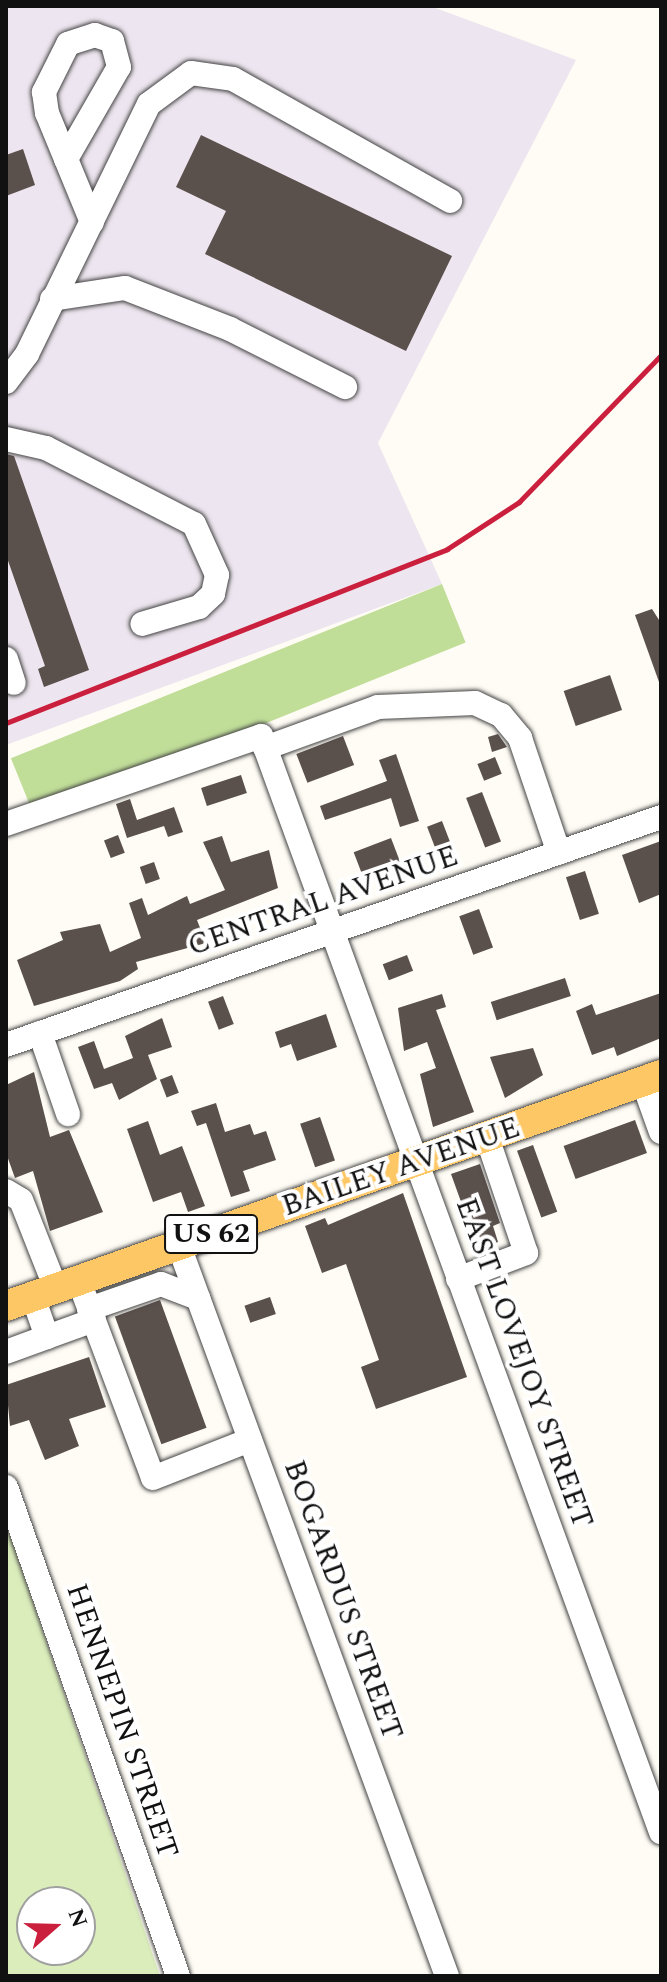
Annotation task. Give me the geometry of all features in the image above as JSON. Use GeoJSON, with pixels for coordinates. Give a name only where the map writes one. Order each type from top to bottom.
{"type":"FeatureCollection","features":[{"type":"Feature","properties":{"kind":"main road","name":"BAILEY AVENUE"},"geometry":{"type":"LineString","coordinates":[[31,1297],[652,1079]]}},
{"type":"Feature","properties":{"kind":"street"},"geometry":{"type":"LineString","coordinates":[[66,159],[119,67],[112,41],[95,35],[68,44],[44,92],[66,159],[92,222]]}},
{"type":"Feature","properties":{"kind":"street"},"geometry":{"type":"LineString","coordinates":[[6,382],[92,222],[149,104],[191,73],[233,79],[450,201]]}},
{"type":"Feature","properties":{"kind":"street"},"geometry":{"type":"LineString","coordinates":[[52,299],[125,288],[230,329],[345,387]]}},
{"type":"Feature","properties":{"kind":"street"},"geometry":{"type":"LineString","coordinates":[[6,439],[46,448],[194,524],[217,575],[213,594],[199,607],[142,624]]}},
{"type":"Feature","properties":{"kind":"street"},"geometry":{"type":"LineString","coordinates":[[6,659],[14,683]]}},
{"type":"Feature","properties":{"kind":"street"},"geometry":{"type":"LineString","coordinates":[[6,824],[378,707],[420,699],[475,703],[501,715],[520,738],[559,853]]}},
{"type":"Feature","properties":{"kind":"street","name":"EAST LOVEJOY STREET"},"geometry":{"type":"LineString","coordinates":[[263,742],[661,1832]]}},
{"type":"Feature","properties":{"kind":"street","name":"CENTRAL AVENUE"},"geometry":{"type":"LineString","coordinates":[[6,1045],[661,817]]}},
{"type":"Feature","properties":{"kind":"street"},"geometry":{"type":"LineString","coordinates":[[40,1033],[68,1114]]}},
{"type":"Feature","properties":{"kind":"street"},"geometry":{"type":"LineString","coordinates":[[652,1079],[661,1132]]}},
{"type":"Feature","properties":{"kind":"street"},"geometry":{"type":"LineString","coordinates":[[458,1279],[526,1253],[487,1137]]}},
{"type":"Feature","properties":{"kind":"street"},"geometry":{"type":"LineString","coordinates":[[6,1191],[21,1200],[31,1297],[47,1337]]}},
{"type":"Feature","properties":{"kind":"street","name":"BOGARDUS STREET"},"geometry":{"type":"LineString","coordinates":[[179,1246],[447,1976]]}},
{"type":"Feature","properties":{"kind":"street"},"geometry":{"type":"LineString","coordinates":[[6,1352],[47,1337],[161,1284],[198,1298]]}},
{"type":"Feature","properties":{"kind":"street"},"geometry":{"type":"LineString","coordinates":[[31,1297],[91,1315]]}},
{"type":"Feature","properties":{"kind":"street"},"geometry":{"type":"LineString","coordinates":[[91,1315],[153,1478],[250,1440]]}},
{"type":"Feature","properties":{"kind":"street","name":"HENNEPIN STREET"},"geometry":{"type":"LineString","coordinates":[[6,1487],[178,1976]]}},
{"type":"Feature","properties":{"kind":"shaded area"},"geometry":{"type":"Polygon","coordinates":[[[6,6],[430,6],[576,60],[378,443],[442,584],[6,745],[6,6]]]}},
{"type":"Feature","properties":{"kind":"green space"},"geometry":{"type":"Polygon","coordinates":[[[442,584],[466,642],[34,817],[11,758],[442,584]]]}},
{"type":"Feature","properties":{"kind":"green space"},"geometry":{"type":"Polygon","coordinates":[[[6,1523],[160,1976],[6,1976],[6,1523]]]}},
{"type":"Feature","properties":{"kind":"building"},"geometry":{"type":"Polygon","coordinates":[[[201,135],[452,256],[406,351],[205,254],[226,211],[176,187],[201,135]]]}},
{"type":"Feature","properties":{"kind":"building"},"geometry":{"type":"Polygon","coordinates":[[[23,149],[35,185],[6,196],[6,155],[23,149]]]}},
{"type":"Feature","properties":{"kind":"building"},"geometry":{"type":"Polygon","coordinates":[[[6,454],[14,456],[89,670],[44,687],[38,669],[45,666],[6,555],[6,454]]]}},
{"type":"Feature","properties":{"kind":"building"},"geometry":{"type":"Polygon","coordinates":[[[652,609],[661,623],[659,682],[635,615],[652,609]]]}},
{"type":"Feature","properties":{"kind":"building"},"geometry":{"type":"Polygon","coordinates":[[[610,675],[622,710],[576,726],[564,691],[610,675]]]}},
{"type":"Feature","properties":{"kind":"building"},"geometry":{"type":"Polygon","coordinates":[[[498,734],[507,747],[492,752],[488,737],[498,734]]]}},
{"type":"Feature","properties":{"kind":"building"},"geometry":{"type":"Polygon","coordinates":[[[343,736],[354,765],[307,783],[296,754],[343,736]]]}},
{"type":"Feature","properties":{"kind":"building"},"geometry":{"type":"Polygon","coordinates":[[[396,754],[419,821],[400,827],[391,798],[325,820],[320,806],[387,781],[379,760],[396,754]]]}},
{"type":"Feature","properties":{"kind":"building"},"geometry":{"type":"Polygon","coordinates":[[[495,757],[502,774],[484,781],[477,764],[495,757]]]}},
{"type":"Feature","properties":{"kind":"building"},"geometry":{"type":"Polygon","coordinates":[[[241,775],[247,793],[207,806],[201,788],[241,775]]]}},
{"type":"Feature","properties":{"kind":"building"},"geometry":{"type":"Polygon","coordinates":[[[482,792],[501,841],[485,848],[466,798],[482,792]]]}},
{"type":"Feature","properties":{"kind":"building"},"geometry":{"type":"Polygon","coordinates":[[[130,799],[137,820],[174,807],[183,832],[168,837],[164,826],[127,838],[116,804],[130,799]]]}},
{"type":"Feature","properties":{"kind":"building"},"geometry":{"type":"Polygon","coordinates":[[[442,821],[458,862],[443,868],[427,827],[442,821]]]}},
{"type":"Feature","properties":{"kind":"building"},"geometry":{"type":"Polygon","coordinates":[[[118,835],[125,853],[111,858],[104,840],[118,835]]]}},
{"type":"Feature","properties":{"kind":"building"},"geometry":{"type":"Polygon","coordinates":[[[222,836],[231,862],[269,850],[278,888],[197,920],[206,943],[136,962],[138,969],[120,981],[34,1006],[17,960],[63,940],[60,932],[100,924],[110,952],[141,938],[129,903],[142,898],[148,915],[187,896],[190,904],[225,890],[203,842],[222,836]]]}},
{"type":"Feature","properties":{"kind":"building"},"geometry":{"type":"Polygon","coordinates":[[[391,838],[401,864],[364,878],[354,852],[391,838]]]}},
{"type":"Feature","properties":{"kind":"building"},"geometry":{"type":"Polygon","coordinates":[[[661,841],[661,894],[639,903],[622,855],[661,841]]]}},
{"type":"Feature","properties":{"kind":"building"},"geometry":{"type":"Polygon","coordinates":[[[154,862],[160,879],[146,884],[140,867],[154,862]]]}},
{"type":"Feature","properties":{"kind":"building"},"geometry":{"type":"Polygon","coordinates":[[[585,871],[599,914],[580,920],[566,877],[585,871]]]}},
{"type":"Feature","properties":{"kind":"building"},"geometry":{"type":"Polygon","coordinates":[[[479,909],[493,948],[473,955],[459,916],[479,909]]]}},
{"type":"Feature","properties":{"kind":"building"},"geometry":{"type":"Polygon","coordinates":[[[407,955],[413,971],[389,980],[383,964],[407,955]]]}},
{"type":"Feature","properties":{"kind":"building"},"geometry":{"type":"Polygon","coordinates":[[[565,978],[571,996],[497,1020],[491,1002],[565,978]]]}},
{"type":"Feature","properties":{"kind":"building"},"geometry":{"type":"Polygon","coordinates":[[[661,993],[661,1038],[617,1056],[614,1047],[592,1055],[576,1011],[592,1004],[596,1015],[661,993]]]}},
{"type":"Feature","properties":{"kind":"building"},"geometry":{"type":"Polygon","coordinates":[[[442,994],[446,1007],[436,1010],[474,1112],[433,1127],[420,1074],[436,1068],[427,1042],[404,1051],[398,1008],[442,994]]]}},
{"type":"Feature","properties":{"kind":"building"},"geometry":{"type":"Polygon","coordinates":[[[223,996],[234,1024],[219,1030],[208,1002],[223,996]]]}},
{"type":"Feature","properties":{"kind":"building"},"geometry":{"type":"Polygon","coordinates":[[[326,1014],[337,1047],[297,1061],[291,1044],[280,1048],[275,1032],[326,1014]]]}},
{"type":"Feature","properties":{"kind":"building"},"geometry":{"type":"Polygon","coordinates":[[[162,1018],[172,1047],[148,1055],[157,1079],[119,1100],[112,1083],[94,1089],[78,1047],[94,1041],[104,1069],[133,1058],[125,1036],[162,1018]]]}},
{"type":"Feature","properties":{"kind":"building"},"geometry":{"type":"Polygon","coordinates":[[[533,1048],[543,1075],[505,1098],[490,1057],[533,1048]]]}},
{"type":"Feature","properties":{"kind":"building"},"geometry":{"type":"Polygon","coordinates":[[[34,1072],[50,1137],[69,1130],[103,1212],[50,1231],[33,1171],[15,1178],[6,1153],[6,1085],[34,1072]]]}},
{"type":"Feature","properties":{"kind":"building"},"geometry":{"type":"Polygon","coordinates":[[[172,1075],[179,1093],[167,1097],[160,1080],[172,1075]]]}},
{"type":"Feature","properties":{"kind":"building"},"geometry":{"type":"Polygon","coordinates":[[[216,1103],[225,1132],[250,1124],[254,1135],[266,1131],[276,1160],[243,1171],[250,1191],[231,1197],[206,1123],[197,1126],[191,1111],[216,1103]]]}},
{"type":"Feature","properties":{"kind":"building"},"geometry":{"type":"Polygon","coordinates":[[[320,1117],[335,1160],[315,1167],[300,1124],[320,1117]]]}},
{"type":"Feature","properties":{"kind":"building"},"geometry":{"type":"Polygon","coordinates":[[[635,1120],[647,1153],[576,1179],[564,1146],[635,1120]]]}},
{"type":"Feature","properties":{"kind":"building"},"geometry":{"type":"Polygon","coordinates":[[[148,1121],[160,1155],[182,1146],[205,1206],[188,1212],[181,1192],[153,1202],[127,1129],[148,1121]]]}},
{"type":"Feature","properties":{"kind":"building"},"geometry":{"type":"Polygon","coordinates":[[[533,1145],[557,1212],[541,1218],[517,1151],[533,1145]]]}},
{"type":"Feature","properties":{"kind":"building"},"geometry":{"type":"Polygon","coordinates":[[[480,1164],[500,1223],[493,1226],[498,1242],[478,1249],[451,1174],[480,1164]]]}},
{"type":"Feature","properties":{"kind":"building"},"geometry":{"type":"Polygon","coordinates":[[[403,1193],[467,1377],[376,1409],[361,1367],[379,1360],[346,1264],[322,1273],[305,1226],[325,1218],[328,1225],[403,1193]]]}},
{"type":"Feature","properties":{"kind":"building"},"geometry":{"type":"Polygon","coordinates":[[[270,1297],[276,1314],[250,1323],[244,1306],[270,1297]]]}},
{"type":"Feature","properties":{"kind":"building"},"geometry":{"type":"Polygon","coordinates":[[[160,1300],[207,1428],[161,1444],[115,1316],[160,1300]]]}},
{"type":"Feature","properties":{"kind":"building"},"geometry":{"type":"Polygon","coordinates":[[[89,1357],[106,1407],[69,1419],[79,1446],[45,1460],[29,1420],[10,1426],[6,1385],[89,1357]]]}},
{"type":"Feature","properties":{"kind":"railway"},"geometry":{"type":"LineString","coordinates":[[6,723],[447,549],[519,502],[661,355]]}}]}
